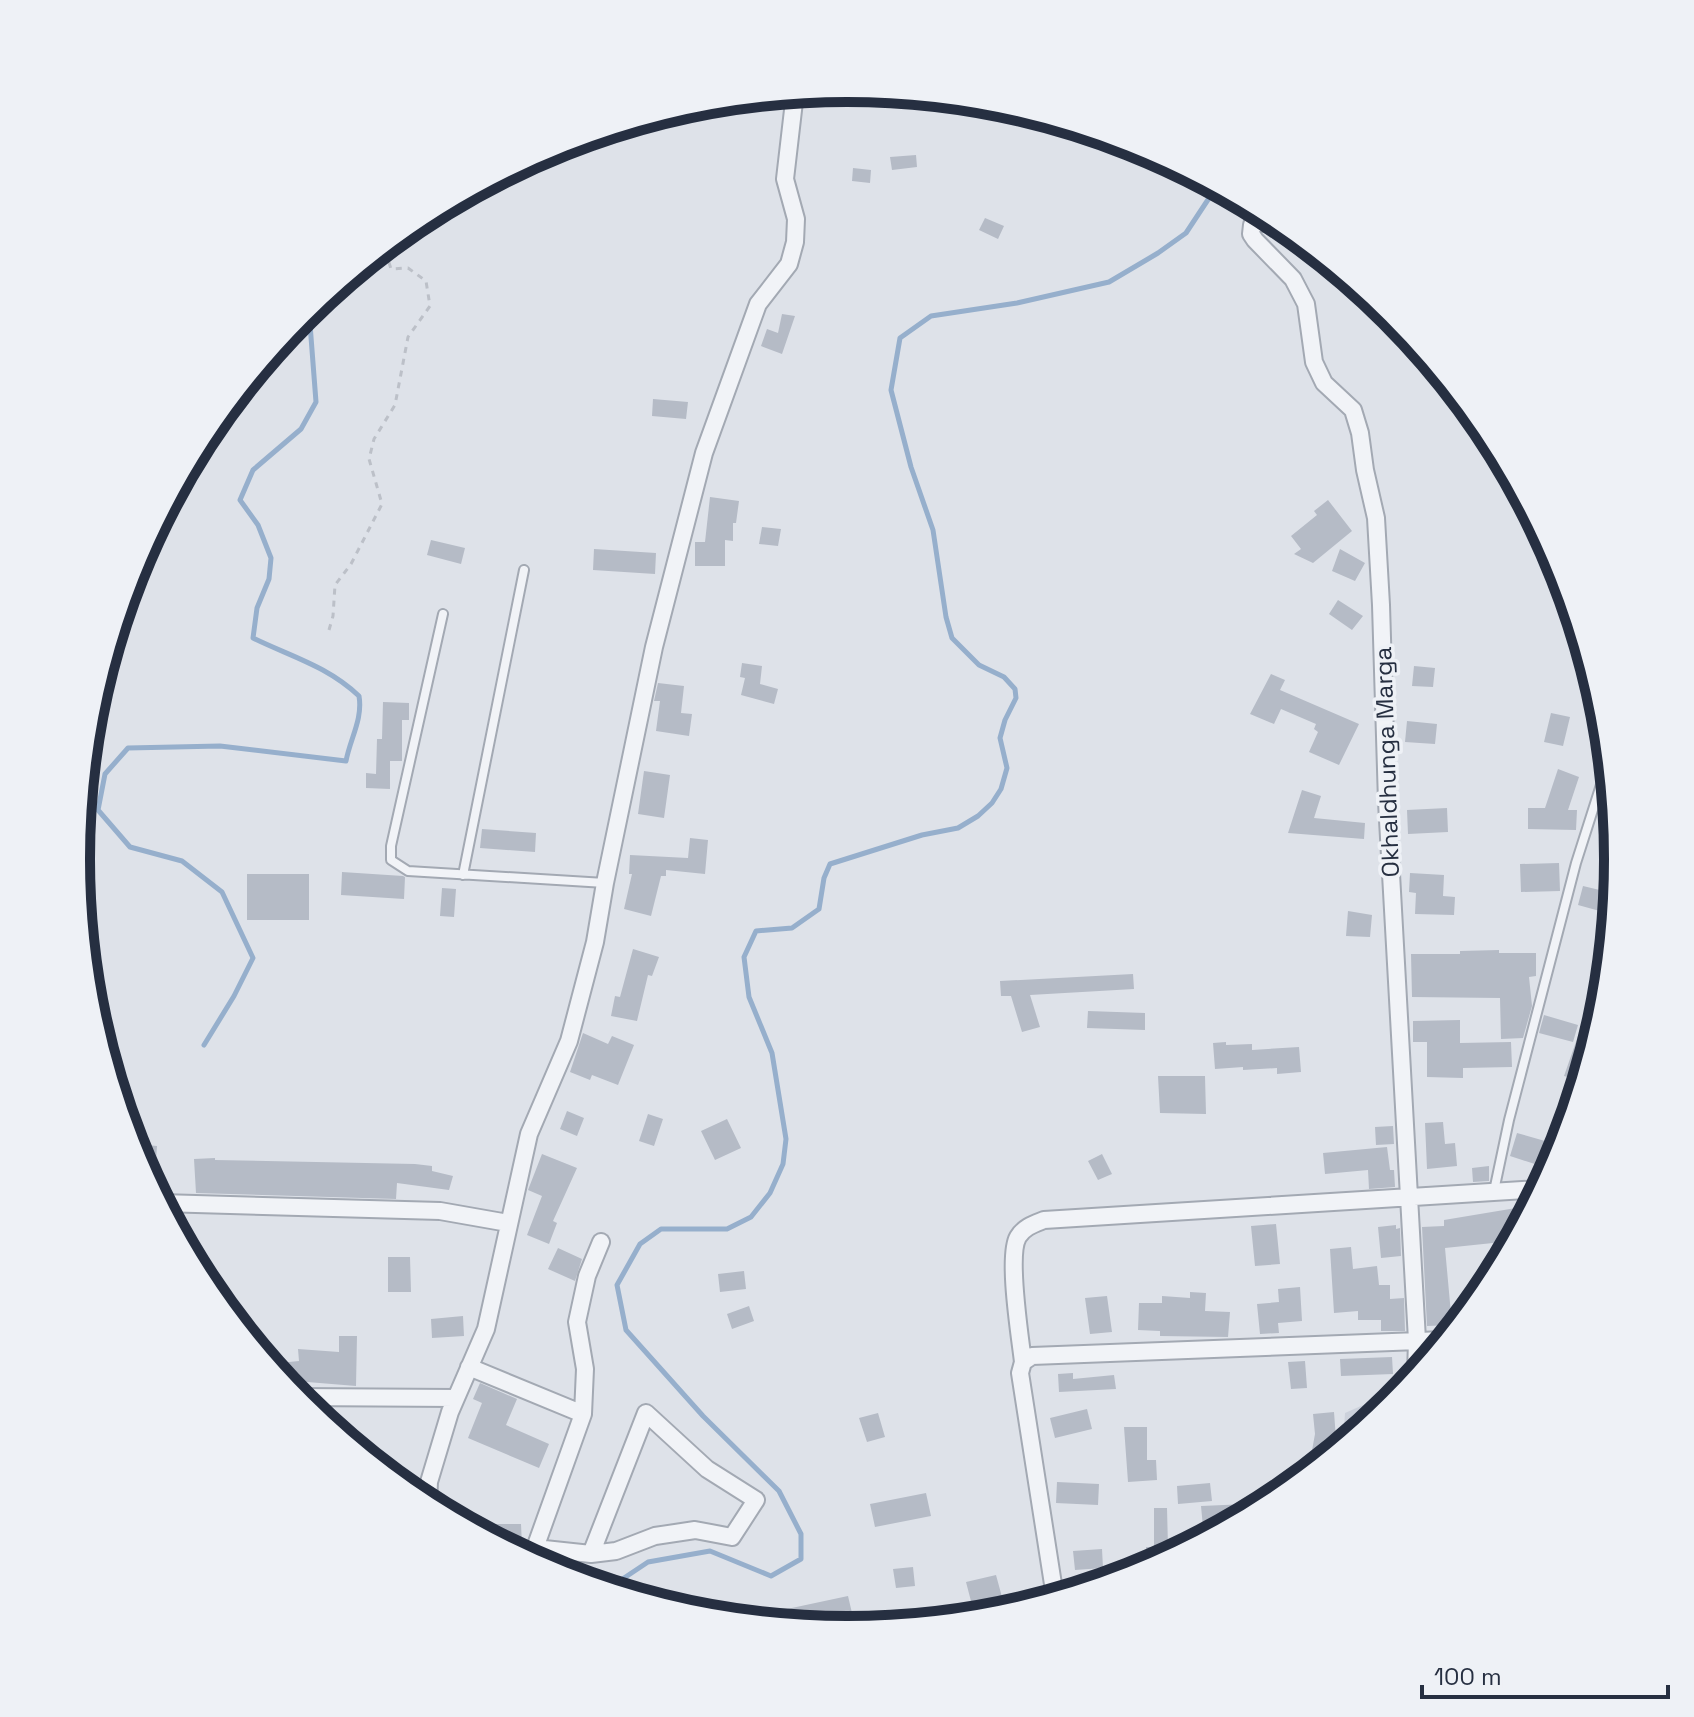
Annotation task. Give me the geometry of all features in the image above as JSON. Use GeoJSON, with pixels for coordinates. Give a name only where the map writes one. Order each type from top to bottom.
{"type":"FeatureCollection","features":[{"type":"Feature","properties":{"kind":"street"},"geometry":{"type":"LineString","coordinates":[[429,1490],[456,1398],[486,1329],[529,1134],[569,1041],[595,942],[654,647],[704,453],[758,304],[789,264],[795,242],[796,219],[785,179],[794,103]]}},
{"type":"Feature","properties":{"kind":"street","name":"Okhaldhunga Marga"},"geometry":{"type":"LineString","coordinates":[[1258,223],[1252,225],[1251,230],[1255,240],[1293,279],[1306,304],[1314,362],[1324,383],[1353,410],[1376,518],[1387,802],[1416,1357]]}},
{"type":"Feature","properties":{"kind":"street"},"geometry":{"type":"LineString","coordinates":[[1053,1587],[1020,1373],[1023,1362],[1013,1257],[1017,1238],[1026,1228],[1044,1220],[1069,1218],[1527,1190]]}},
{"type":"Feature","properties":{"kind":"street"},"geometry":{"type":"LineString","coordinates":[[173,1203],[440,1211],[508,1223]]}},
{"type":"Feature","properties":{"kind":"street"},"geometry":{"type":"LineString","coordinates":[[535,1548],[583,1414],[585,1369],[577,1322],[587,1276],[601,1242]]}},
{"type":"Feature","properties":{"kind":"street"},"geometry":{"type":"LineString","coordinates":[[1023,1362],[1032,1356],[1431,1340]]}},
{"type":"Feature","properties":{"kind":"street"},"geometry":{"type":"LineString","coordinates":[[469,1367],[583,1414]]}},
{"type":"Feature","properties":{"kind":"street"},"geometry":{"type":"LineString","coordinates":[[315,1397],[456,1398]]}},
{"type":"Feature","properties":{"kind":"street"},"geometry":{"type":"LineString","coordinates":[[548,1554],[591,1554],[616,1551],[655,1536],[695,1530],[732,1537],[756,1500],[707,1469],[646,1413],[591,1554]]}},
{"type":"Feature","properties":{"kind":"lane"},"geometry":{"type":"LineString","coordinates":[[463,875],[524,570]]}},
{"type":"Feature","properties":{"kind":"lane"},"geometry":{"type":"LineString","coordinates":[[443,614],[391,846],[391,860],[408,871],[605,883]]}},
{"type":"Feature","properties":{"kind":"lane"},"geometry":{"type":"LineString","coordinates":[[1493,1192],[1576,863],[1600,787]]}},
{"type":"Feature","properties":{"kind":"path"},"geometry":{"type":"LineString","coordinates":[[329,630],[335,585],[351,564],[382,504],[369,459],[374,439],[395,405],[408,337],[430,306],[426,281],[408,268],[391,269],[387,257]]}},
{"type":"Feature","properties":{"kind":"shaded area"},"geometry":{"type":"Polygon","coordinates":[[[1377,1399],[1344,1430],[1345,1413],[1377,1399]]]}},
{"type":"Feature","properties":{"kind":"building"},"geometry":{"type":"Polygon","coordinates":[[[916,155],[917,167],[892,170],[890,157],[916,155]]]}},
{"type":"Feature","properties":{"kind":"building"},"geometry":{"type":"Polygon","coordinates":[[[853,168],[871,170],[870,183],[852,181],[853,168]]]}},
{"type":"Feature","properties":{"kind":"building"},"geometry":{"type":"Polygon","coordinates":[[[985,218],[1004,226],[998,239],[979,230],[985,218]]]}},
{"type":"Feature","properties":{"kind":"building"},"geometry":{"type":"Polygon","coordinates":[[[782,314],[795,316],[782,354],[761,346],[767,329],[778,333],[782,314]]]}},
{"type":"Feature","properties":{"kind":"building"},"geometry":{"type":"Polygon","coordinates":[[[653,399],[688,402],[686,419],[652,416],[653,399]]]}},
{"type":"Feature","properties":{"kind":"building"},"geometry":{"type":"Polygon","coordinates":[[[710,497],[739,501],[736,523],[733,523],[733,541],[725,540],[725,566],[695,566],[695,542],[705,542],[710,497]]]}},
{"type":"Feature","properties":{"kind":"building"},"geometry":{"type":"Polygon","coordinates":[[[1328,500],[1352,531],[1313,563],[1294,554],[1301,549],[1291,536],[1317,515],[1314,511],[1328,500]]]}},
{"type":"Feature","properties":{"kind":"building"},"geometry":{"type":"Polygon","coordinates":[[[762,527],[781,529],[778,546],[759,544],[762,527]]]}},
{"type":"Feature","properties":{"kind":"building"},"geometry":{"type":"Polygon","coordinates":[[[431,540],[465,548],[461,564],[427,555],[431,540]]]}},
{"type":"Feature","properties":{"kind":"building"},"geometry":{"type":"Polygon","coordinates":[[[594,549],[656,553],[655,574],[593,570],[594,549]]]}},
{"type":"Feature","properties":{"kind":"building"},"geometry":{"type":"Polygon","coordinates":[[[1340,549],[1365,563],[1355,581],[1332,571],[1340,549]]]}},
{"type":"Feature","properties":{"kind":"building"},"geometry":{"type":"Polygon","coordinates":[[[1338,600],[1363,616],[1352,630],[1329,614],[1338,600]]]}},
{"type":"Feature","properties":{"kind":"building"},"geometry":{"type":"Polygon","coordinates":[[[742,663],[762,666],[760,684],[778,689],[774,704],[741,695],[745,678],[740,677],[742,663]]]}},
{"type":"Feature","properties":{"kind":"building"},"geometry":{"type":"Polygon","coordinates":[[[1414,666],[1435,668],[1433,687],[1412,686],[1414,666]]]}},
{"type":"Feature","properties":{"kind":"building"},"geometry":{"type":"Polygon","coordinates":[[[1271,674],[1285,680],[1280,690],[1359,724],[1339,765],[1309,752],[1318,732],[1314,729],[1316,724],[1281,709],[1274,724],[1250,714],[1271,674]]]}},
{"type":"Feature","properties":{"kind":"building"},"geometry":{"type":"Polygon","coordinates":[[[658,683],[684,686],[681,713],[692,714],[689,736],[656,731],[660,701],[654,701],[658,683]]]}},
{"type":"Feature","properties":{"kind":"building"},"geometry":{"type":"Polygon","coordinates":[[[383,702],[409,703],[409,720],[402,720],[402,761],[390,761],[390,789],[366,788],[366,773],[376,774],[377,739],[382,739],[383,702]]]}},
{"type":"Feature","properties":{"kind":"building"},"geometry":{"type":"Polygon","coordinates":[[[1551,713],[1570,717],[1563,746],[1544,742],[1551,713]]]}},
{"type":"Feature","properties":{"kind":"building"},"geometry":{"type":"Polygon","coordinates":[[[1407,721],[1437,724],[1435,744],[1405,742],[1407,721]]]}},
{"type":"Feature","properties":{"kind":"building"},"geometry":{"type":"Polygon","coordinates":[[[1558,769],[1579,777],[1568,810],[1577,810],[1576,830],[1528,829],[1528,808],[1545,808],[1558,769]]]}},
{"type":"Feature","properties":{"kind":"building"},"geometry":{"type":"Polygon","coordinates":[[[644,771],[670,775],[664,818],[638,814],[644,771]]]}},
{"type":"Feature","properties":{"kind":"building"},"geometry":{"type":"Polygon","coordinates":[[[1302,790],[1321,796],[1314,818],[1365,823],[1364,839],[1288,833],[1302,790]]]}},
{"type":"Feature","properties":{"kind":"building"},"geometry":{"type":"Polygon","coordinates":[[[1447,808],[1448,832],[1408,834],[1407,810],[1447,808]]]}},
{"type":"Feature","properties":{"kind":"building"},"geometry":{"type":"Polygon","coordinates":[[[482,829],[536,833],[535,852],[480,848],[482,829]]]}},
{"type":"Feature","properties":{"kind":"building"},"geometry":{"type":"Polygon","coordinates":[[[690,838],[708,840],[705,874],[666,870],[666,876],[661,876],[651,916],[624,909],[632,874],[629,874],[630,855],[688,858],[690,838]]]}},
{"type":"Feature","properties":{"kind":"building"},"geometry":{"type":"Polygon","coordinates":[[[1559,863],[1560,891],[1521,892],[1520,864],[1559,863]]]}},
{"type":"Feature","properties":{"kind":"building"},"geometry":{"type":"Polygon","coordinates":[[[342,872],[403,876],[404,899],[341,895],[342,872]]]}},
{"type":"Feature","properties":{"kind":"building"},"geometry":{"type":"Polygon","coordinates":[[[1410,873],[1444,875],[1443,896],[1455,897],[1454,915],[1415,914],[1416,893],[1409,892],[1410,873]]]}},
{"type":"Feature","properties":{"kind":"building"},"geometry":{"type":"Polygon","coordinates":[[[247,874],[309,874],[309,920],[247,920],[247,874]]]}},
{"type":"Feature","properties":{"kind":"building"},"geometry":{"type":"Polygon","coordinates":[[[1583,886],[1603,891],[1602,912],[1578,905],[1583,886]]]}},
{"type":"Feature","properties":{"kind":"building"},"geometry":{"type":"Polygon","coordinates":[[[442,888],[456,889],[454,917],[440,916],[442,888]]]}},
{"type":"Feature","properties":{"kind":"building"},"geometry":{"type":"Polygon","coordinates":[[[1348,911],[1372,915],[1370,937],[1346,936],[1348,911]]]}},
{"type":"Feature","properties":{"kind":"building"},"geometry":{"type":"Polygon","coordinates":[[[633,949],[659,957],[652,976],[648,975],[637,1021],[611,1016],[615,996],[620,997],[633,949]]]}},
{"type":"Feature","properties":{"kind":"building"},"geometry":{"type":"Polygon","coordinates":[[[1499,950],[1499,953],[1536,953],[1536,976],[1529,977],[1532,1006],[1523,1038],[1501,1039],[1500,998],[1412,997],[1411,954],[1499,950]]]}},
{"type":"Feature","properties":{"kind":"building"},"geometry":{"type":"Polygon","coordinates":[[[1133,974],[1134,989],[1030,995],[1040,1027],[1022,1032],[1011,996],[1001,996],[1000,981],[1133,974]]]}},
{"type":"Feature","properties":{"kind":"building"},"geometry":{"type":"Polygon","coordinates":[[[1088,1011],[1145,1013],[1145,1030],[1087,1028],[1088,1011]]]}},
{"type":"Feature","properties":{"kind":"building"},"geometry":{"type":"Polygon","coordinates":[[[1544,1015],[1578,1025],[1573,1042],[1539,1033],[1544,1015]]]}},
{"type":"Feature","properties":{"kind":"building"},"geometry":{"type":"Polygon","coordinates":[[[1460,1020],[1460,1043],[1511,1042],[1512,1067],[1463,1068],[1463,1078],[1427,1077],[1427,1042],[1413,1042],[1413,1021],[1460,1020]]]}},
{"type":"Feature","properties":{"kind":"building"},"geometry":{"type":"Polygon","coordinates":[[[583,1033],[608,1044],[612,1036],[634,1045],[618,1085],[592,1075],[590,1080],[570,1072],[583,1033]]]}},
{"type":"Feature","properties":{"kind":"building"},"geometry":{"type":"Polygon","coordinates":[[[1578,1036],[1582,1037],[1571,1078],[1564,1076],[1578,1036]]]}},
{"type":"Feature","properties":{"kind":"building"},"geometry":{"type":"Polygon","coordinates":[[[1226,1042],[1226,1045],[1252,1044],[1252,1050],[1299,1047],[1301,1072],[1277,1074],[1277,1068],[1215,1069],[1213,1043],[1226,1042]]]}},
{"type":"Feature","properties":{"kind":"building"},"geometry":{"type":"Polygon","coordinates":[[[1158,1076],[1205,1076],[1206,1114],[1160,1113],[1158,1076]]]}},
{"type":"Feature","properties":{"kind":"building"},"geometry":{"type":"Polygon","coordinates":[[[567,1111],[584,1118],[577,1136],[560,1129],[567,1111]]]}},
{"type":"Feature","properties":{"kind":"building"},"geometry":{"type":"Polygon","coordinates":[[[648,1114],[663,1119],[654,1146],[639,1141],[648,1114]]]}},
{"type":"Feature","properties":{"kind":"building"},"geometry":{"type":"Polygon","coordinates":[[[727,1119],[741,1148],[715,1160],[701,1131],[727,1119]]]}},
{"type":"Feature","properties":{"kind":"building"},"geometry":{"type":"Polygon","coordinates":[[[1443,1122],[1445,1144],[1455,1143],[1457,1166],[1427,1169],[1425,1123],[1443,1122]]]}},
{"type":"Feature","properties":{"kind":"building"},"geometry":{"type":"Polygon","coordinates":[[[1393,1126],[1394,1144],[1376,1145],[1375,1127],[1393,1126]]]}},
{"type":"Feature","properties":{"kind":"building"},"geometry":{"type":"Polygon","coordinates":[[[1517,1133],[1545,1141],[1538,1165],[1510,1156],[1517,1133]]]}},
{"type":"Feature","properties":{"kind":"building"},"geometry":{"type":"Polygon","coordinates":[[[147,1145],[157,1146],[156,1165],[147,1145]]]}},
{"type":"Feature","properties":{"kind":"building"},"geometry":{"type":"Polygon","coordinates":[[[1387,1147],[1395,1187],[1369,1189],[1368,1170],[1325,1174],[1323,1153],[1387,1147]]]}},
{"type":"Feature","properties":{"kind":"building"},"geometry":{"type":"Polygon","coordinates":[[[542,1154],[577,1168],[553,1221],[557,1223],[549,1244],[527,1235],[542,1196],[528,1190],[542,1154]]]}},
{"type":"Feature","properties":{"kind":"building"},"geometry":{"type":"Polygon","coordinates":[[[1102,1154],[1112,1174],[1098,1180],[1088,1161],[1102,1154]]]}},
{"type":"Feature","properties":{"kind":"building"},"geometry":{"type":"Polygon","coordinates":[[[194,1159],[415,1164],[432,1166],[432,1171],[453,1176],[449,1190],[397,1183],[396,1199],[196,1193],[194,1159]]]}},
{"type":"Feature","properties":{"kind":"building"},"geometry":{"type":"Polygon","coordinates":[[[1489,1166],[1489,1181],[1473,1182],[1472,1168],[1489,1166]]]}},
{"type":"Feature","properties":{"kind":"building"},"geometry":{"type":"Polygon","coordinates":[[[1516,1208],[1500,1242],[1445,1248],[1451,1315],[1443,1325],[1427,1326],[1422,1227],[1444,1226],[1444,1220],[1516,1208]]]}},
{"type":"Feature","properties":{"kind":"building"},"geometry":{"type":"Polygon","coordinates":[[[1276,1224],[1280,1264],[1255,1266],[1251,1226],[1276,1224]]]}},
{"type":"Feature","properties":{"kind":"building"},"geometry":{"type":"Polygon","coordinates":[[[1396,1225],[1396,1229],[1400,1228],[1401,1256],[1381,1258],[1378,1227],[1396,1225]]]}},
{"type":"Feature","properties":{"kind":"building"},"geometry":{"type":"Polygon","coordinates":[[[1351,1247],[1353,1269],[1377,1266],[1379,1285],[1390,1285],[1390,1299],[1404,1298],[1405,1331],[1381,1331],[1381,1320],[1358,1320],[1358,1311],[1334,1313],[1330,1249],[1351,1247]]]}},
{"type":"Feature","properties":{"kind":"building"},"geometry":{"type":"Polygon","coordinates":[[[558,1248],[582,1259],[575,1281],[548,1269],[558,1248]]]}},
{"type":"Feature","properties":{"kind":"building"},"geometry":{"type":"Polygon","coordinates":[[[388,1257],[410,1257],[411,1292],[388,1292],[388,1257]]]}},
{"type":"Feature","properties":{"kind":"building"},"geometry":{"type":"Polygon","coordinates":[[[744,1271],[746,1289],[720,1292],[718,1274],[744,1271]]]}},
{"type":"Feature","properties":{"kind":"building"},"geometry":{"type":"Polygon","coordinates":[[[1300,1287],[1302,1321],[1278,1323],[1279,1333],[1260,1334],[1257,1304],[1279,1302],[1278,1289],[1300,1287]]]}},
{"type":"Feature","properties":{"kind":"building"},"geometry":{"type":"Polygon","coordinates":[[[1190,1292],[1206,1293],[1205,1311],[1230,1312],[1228,1337],[1160,1336],[1160,1331],[1138,1330],[1139,1303],[1162,1303],[1162,1296],[1190,1298],[1190,1292]]]}},
{"type":"Feature","properties":{"kind":"building"},"geometry":{"type":"Polygon","coordinates":[[[1107,1296],[1112,1332],[1090,1334],[1085,1298],[1107,1296]]]}},
{"type":"Feature","properties":{"kind":"building"},"geometry":{"type":"Polygon","coordinates":[[[749,1306],[754,1321],[732,1329],[727,1314],[749,1306]]]}},
{"type":"Feature","properties":{"kind":"building"},"geometry":{"type":"Polygon","coordinates":[[[463,1316],[464,1336],[432,1338],[431,1319],[463,1316]]]}},
{"type":"Feature","properties":{"kind":"building"},"geometry":{"type":"Polygon","coordinates":[[[339,1336],[357,1336],[356,1386],[300,1381],[282,1363],[299,1361],[298,1349],[339,1352],[339,1336]]]}},
{"type":"Feature","properties":{"kind":"building"},"geometry":{"type":"Polygon","coordinates":[[[1392,1357],[1393,1374],[1341,1376],[1340,1359],[1392,1357]]]}},
{"type":"Feature","properties":{"kind":"building"},"geometry":{"type":"Polygon","coordinates":[[[1305,1361],[1307,1388],[1291,1389],[1288,1362],[1305,1361]]]}},
{"type":"Feature","properties":{"kind":"building"},"geometry":{"type":"Polygon","coordinates":[[[1073,1373],[1073,1379],[1114,1375],[1116,1389],[1059,1392],[1058,1374],[1073,1373]]]}},
{"type":"Feature","properties":{"kind":"building"},"geometry":{"type":"Polygon","coordinates":[[[480,1383],[517,1399],[506,1425],[549,1444],[539,1468],[468,1438],[482,1403],[473,1399],[480,1383]]]}},
{"type":"Feature","properties":{"kind":"building"},"geometry":{"type":"Polygon","coordinates":[[[1087,1409],[1092,1429],[1055,1438],[1050,1418],[1087,1409]]]}},
{"type":"Feature","properties":{"kind":"building"},"geometry":{"type":"Polygon","coordinates":[[[1334,1412],[1336,1436],[1312,1456],[1315,1434],[1313,1414],[1334,1412]]]}},
{"type":"Feature","properties":{"kind":"building"},"geometry":{"type":"Polygon","coordinates":[[[878,1413],[885,1437],[867,1442],[859,1418],[878,1413]]]}},
{"type":"Feature","properties":{"kind":"building"},"geometry":{"type":"Polygon","coordinates":[[[1124,1427],[1147,1427],[1147,1460],[1156,1460],[1157,1480],[1128,1482],[1124,1427]]]}},
{"type":"Feature","properties":{"kind":"building"},"geometry":{"type":"Polygon","coordinates":[[[1057,1482],[1099,1484],[1098,1505],[1056,1503],[1057,1482]]]}},
{"type":"Feature","properties":{"kind":"building"},"geometry":{"type":"Polygon","coordinates":[[[1210,1483],[1212,1501],[1178,1504],[1177,1486],[1210,1483]]]}},
{"type":"Feature","properties":{"kind":"building"},"geometry":{"type":"Polygon","coordinates":[[[926,1493],[931,1516],[875,1527],[870,1504],[926,1493]]]}},
{"type":"Feature","properties":{"kind":"building"},"geometry":{"type":"Polygon","coordinates":[[[1241,1504],[1203,1526],[1201,1506],[1241,1504]]]}},
{"type":"Feature","properties":{"kind":"building"},"geometry":{"type":"Polygon","coordinates":[[[1154,1508],[1167,1508],[1168,1544],[1146,1554],[1146,1547],[1154,1547],[1154,1508]]]}},
{"type":"Feature","properties":{"kind":"building"},"geometry":{"type":"Polygon","coordinates":[[[521,1524],[522,1542],[512,1537],[490,1526],[521,1524]]]}},
{"type":"Feature","properties":{"kind":"building"},"geometry":{"type":"Polygon","coordinates":[[[1102,1549],[1103,1568],[1075,1570],[1073,1551],[1102,1549]]]}},
{"type":"Feature","properties":{"kind":"building"},"geometry":{"type":"Polygon","coordinates":[[[913,1567],[915,1586],[896,1588],[893,1569],[913,1567]]]}},
{"type":"Feature","properties":{"kind":"building"},"geometry":{"type":"Polygon","coordinates":[[[996,1575],[1002,1597],[972,1605],[966,1582],[996,1575]]]}},
{"type":"Feature","properties":{"kind":"building"},"geometry":{"type":"Polygon","coordinates":[[[848,1596],[852,1613],[847,1616],[797,1614],[788,1613],[787,1609],[848,1596]]]}},
{"type":"Feature","properties":{"kind":"waterway"},"geometry":{"type":"LineString","coordinates":[[621,1580],[648,1562],[710,1551],[771,1576],[801,1559],[801,1534],[779,1491],[703,1416],[626,1330],[617,1285],[640,1244],[661,1229],[727,1229],[751,1217],[770,1193],[783,1164],[786,1139],[772,1053],[749,997],[744,957],[756,931],[792,928],[819,909],[824,878],[830,864],[922,835],[958,828],[978,816],[1001,789],[1007,768],[1000,738],[1016,698],[1015,689],[1004,677],[979,665],[952,638],[933,530],[911,467],[891,390],[900,338],[931,316],[1017,303],[1109,282],[1186,233],[1211,195]]}},
{"type":"Feature","properties":{"kind":"waterway"},"geometry":{"type":"LineString","coordinates":[[204,1045],[253,958],[222,892],[182,861],[130,847],[98,810],[105,774],[128,748],[220,746],[346,761],[358,721],[359,696],[322,669],[253,638],[257,608],[269,579],[271,558],[258,525],[240,500],[253,470],[301,429],[316,402],[310,325]]}}]}
